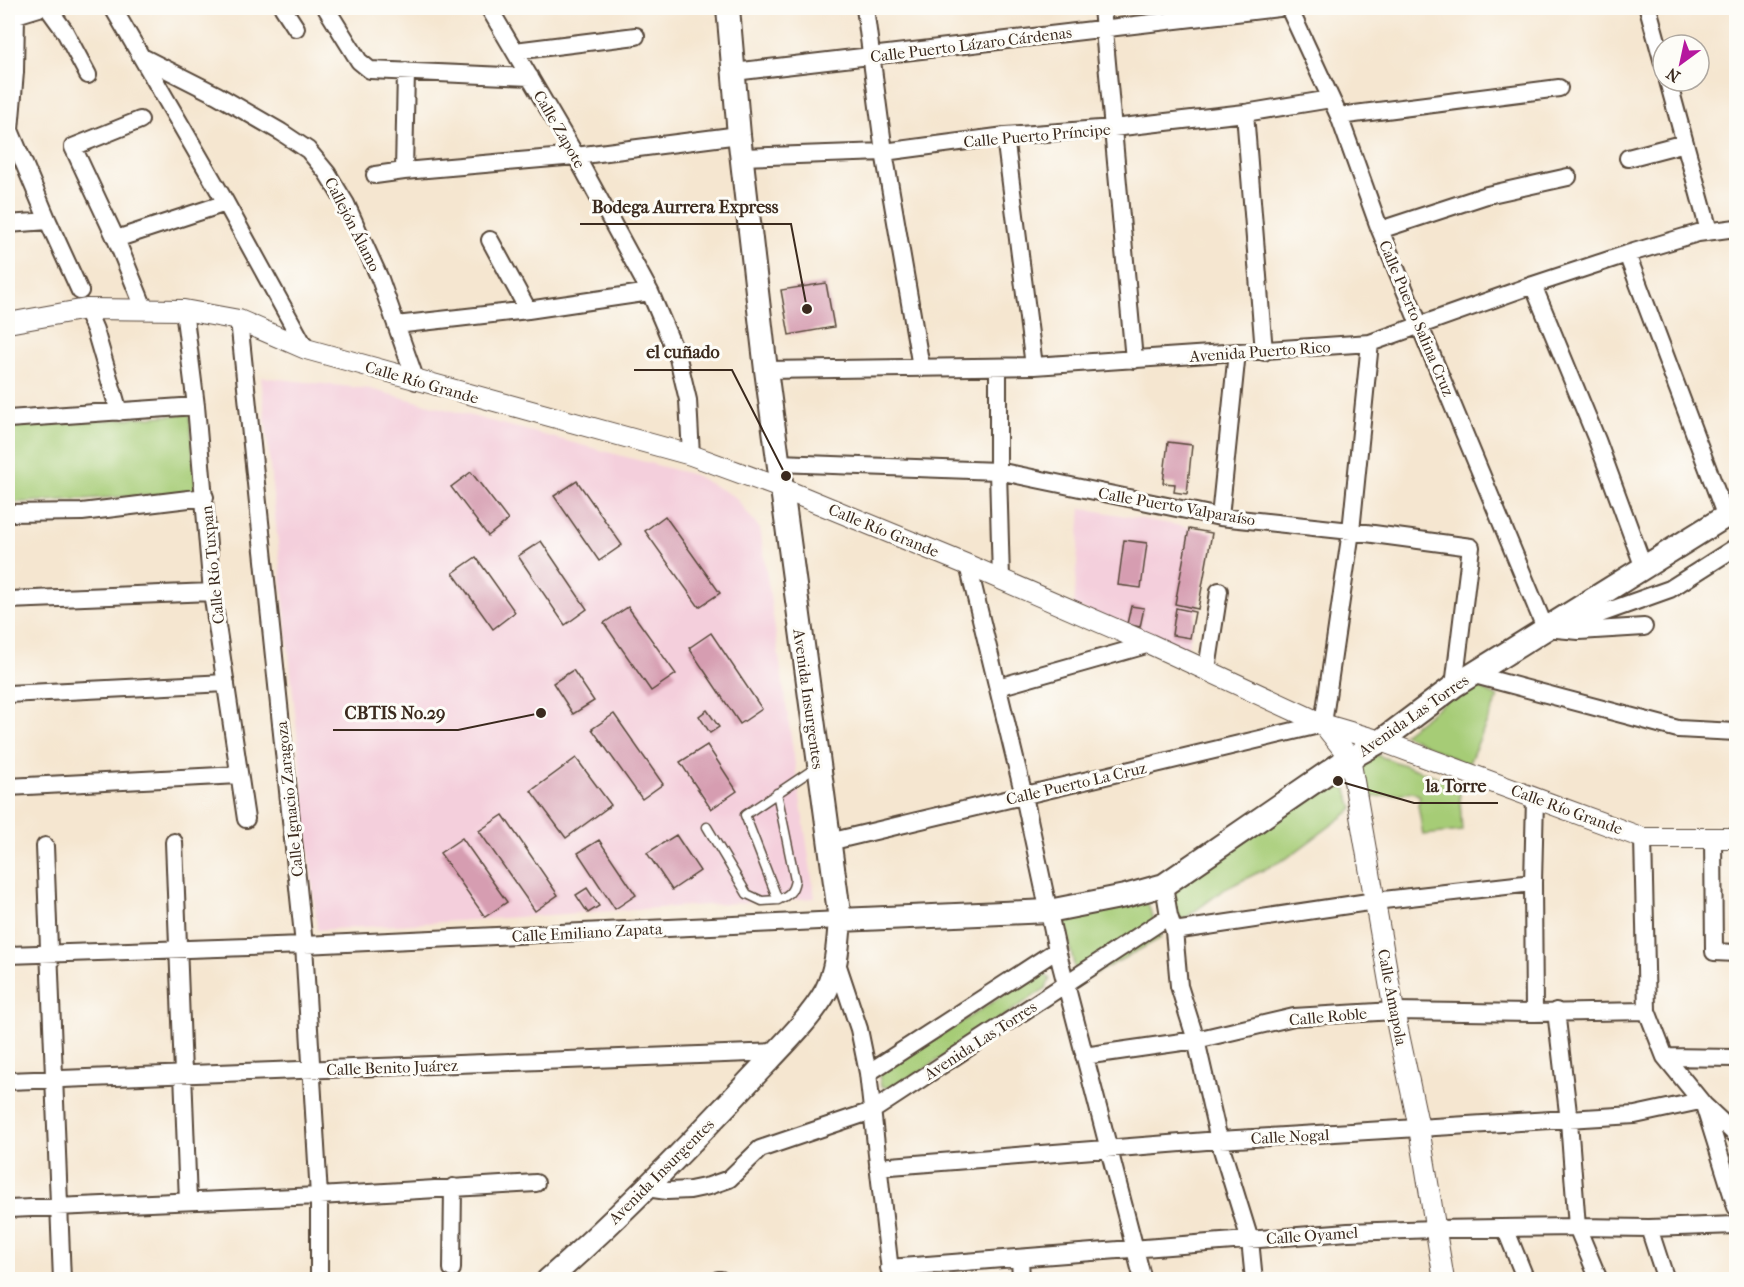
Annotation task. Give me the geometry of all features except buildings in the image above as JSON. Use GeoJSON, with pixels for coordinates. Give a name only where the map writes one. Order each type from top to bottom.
{"type":"FeatureCollection","features":[{"type":"Feature","properties":{"kind":"main road","name":"Avenida Insurgentes"},"geometry":{"type":"LineString","coordinates":[[548,1280],[647,1188],[805,1020],[826,991],[837,960],[840,920],[766,370],[740,146],[728,8]]}},
{"type":"Feature","properties":{"kind":"main road","name":"Avenida Las Torres"},"geometry":{"type":"LineString","coordinates":[[1164,885],[1350,758],[1381,741],[1462,680],[1731,513]]}},
{"type":"Feature","properties":{"kind":"main road","name":"Calle Emiliano Zapata"},"geometry":{"type":"LineString","coordinates":[[840,920],[1049,910],[1125,896],[1164,885]]}},
{"type":"Feature","properties":{"kind":"street"},"geometry":{"type":"LineString","coordinates":[[39,8],[16,15],[15,72],[9,130],[96,330],[119,412]]}},
{"type":"Feature","properties":{"kind":"street"},"geometry":{"type":"LineString","coordinates":[[48,8],[64,30],[88,75]]}},
{"type":"Feature","properties":{"kind":"street"},"geometry":{"type":"LineString","coordinates":[[113,8],[226,202],[306,349]]}},
{"type":"Feature","properties":{"kind":"street"},"geometry":{"type":"LineString","coordinates":[[283,8],[296,28]]}},
{"type":"Feature","properties":{"kind":"street"},"geometry":{"type":"LineString","coordinates":[[326,8],[359,61],[370,70],[530,77]]}},
{"type":"Feature","properties":{"kind":"street","name":"Calle Zapote"},"geometry":{"type":"LineString","coordinates":[[489,8],[576,156],[650,292],[678,358],[688,400],[691,455]]}},
{"type":"Feature","properties":{"kind":"street"},"geometry":{"type":"LineString","coordinates":[[865,8],[884,152],[921,368]]}},
{"type":"Feature","properties":{"kind":"street"},"geometry":{"type":"LineString","coordinates":[[1102,8],[1134,360]]}},
{"type":"Feature","properties":{"kind":"street","name":"Calle Puerto Lázaro Cárdenas"},"geometry":{"type":"LineString","coordinates":[[734,72],[1279,8]]}},
{"type":"Feature","properties":{"kind":"street","name":"Calle Puerto Salina Cruz"},"geometry":{"type":"LineString","coordinates":[[1289,8],[1339,116],[1380,230],[1545,628]]}},
{"type":"Feature","properties":{"kind":"street"},"geometry":{"type":"LineString","coordinates":[[1648,8],[1655,33]]}},
{"type":"Feature","properties":{"kind":"street"},"geometry":{"type":"LineString","coordinates":[[515,51],[636,36]]}},
{"type":"Feature","properties":{"kind":"street","name":"Callejón Álamo"},"geometry":{"type":"LineString","coordinates":[[142,57],[217,95],[308,150],[327,173],[346,204],[380,279],[416,381]]}},
{"type":"Feature","properties":{"kind":"street"},"geometry":{"type":"LineString","coordinates":[[404,171],[406,71]]}},
{"type":"Feature","properties":{"kind":"street"},"geometry":{"type":"LineString","coordinates":[[1339,116],[1559,88]]}},
{"type":"Feature","properties":{"kind":"street"},"geometry":{"type":"LineString","coordinates":[[1671,93],[1709,231]]}},
{"type":"Feature","properties":{"kind":"street","name":"Calle Puerto Príncipe"},"geometry":{"type":"LineString","coordinates":[[375,175],[576,156],[740,146],[884,152],[1005,136],[1113,128],[1245,113],[1331,99]]}},
{"type":"Feature","properties":{"kind":"street"},"geometry":{"type":"LineString","coordinates":[[1245,113],[1264,352]]}},
{"type":"Feature","properties":{"kind":"street"},"geometry":{"type":"LineString","coordinates":[[140,120],[73,147],[116,239],[144,308]]}},
{"type":"Feature","properties":{"kind":"street"},"geometry":{"type":"LineString","coordinates":[[1005,136],[1034,366]]}},
{"type":"Feature","properties":{"kind":"street"},"geometry":{"type":"LineString","coordinates":[[1628,158],[1685,143]]}},
{"type":"Feature","properties":{"kind":"street"},"geometry":{"type":"LineString","coordinates":[[1380,230],[1487,195],[1568,177]]}},
{"type":"Feature","properties":{"kind":"street"},"geometry":{"type":"LineString","coordinates":[[116,239],[226,202]]}},
{"type":"Feature","properties":{"kind":"street"},"geometry":{"type":"LineString","coordinates":[[8,224],[48,221]]}},
{"type":"Feature","properties":{"kind":"street","name":"Avenida Puerto Rico"},"geometry":{"type":"LineString","coordinates":[[766,370],[1034,366],[1370,343],[1627,254],[1709,231],[1737,228]]}},
{"type":"Feature","properties":{"kind":"street"},"geometry":{"type":"LineString","coordinates":[[489,240],[528,310]]}},
{"type":"Feature","properties":{"kind":"street"},"geometry":{"type":"LineString","coordinates":[[1627,254],[1731,513]]}},
{"type":"Feature","properties":{"kind":"street"},"geometry":{"type":"LineString","coordinates":[[1533,285],[1597,440],[1644,568]]}},
{"type":"Feature","properties":{"kind":"street"},"geometry":{"type":"LineString","coordinates":[[396,325],[528,310],[650,292]]}},
{"type":"Feature","properties":{"kind":"street","name":"Calle Río Grande"},"geometry":{"type":"LineString","coordinates":[[8,323],[83,300],[144,308],[183,310],[239,320],[306,349],[691,455],[781,488],[1001,579],[1207,669],[1323,723],[1381,741],[1643,838],[1737,838]]}},
{"type":"Feature","properties":{"kind":"street","name":"Calle Río Tuxpan"},"geometry":{"type":"LineString","coordinates":[[183,310],[196,406],[212,592],[246,819]]}},
{"type":"Feature","properties":{"kind":"street","name":"Calle Ignacio Zaragoza"},"geometry":{"type":"LineString","coordinates":[[239,320],[304,945],[319,1196],[319,1280]]}},
{"type":"Feature","properties":{"kind":"street"},"geometry":{"type":"LineString","coordinates":[[1323,723],[1351,531],[1370,343]]}},
{"type":"Feature","properties":{"kind":"street"},"geometry":{"type":"LineString","coordinates":[[1220,517],[1237,352]]}},
{"type":"Feature","properties":{"kind":"street"},"geometry":{"type":"LineString","coordinates":[[998,367],[1001,579]]}},
{"type":"Feature","properties":{"kind":"street"},"geometry":{"type":"LineString","coordinates":[[8,419],[196,406]]}},
{"type":"Feature","properties":{"kind":"street","name":"Calle Puerto Valparaíso"},"geometry":{"type":"LineString","coordinates":[[778,463],[998,471],[1220,517],[1471,547],[1462,680]]}},
{"type":"Feature","properties":{"kind":"street"},"geometry":{"type":"LineString","coordinates":[[8,513],[82,512],[205,498]]}},
{"type":"Feature","properties":{"kind":"street"},"geometry":{"type":"LineString","coordinates":[[1579,632],[1586,619],[1670,589],[1737,547]]}},
{"type":"Feature","properties":{"kind":"street"},"geometry":{"type":"LineString","coordinates":[[968,565],[1024,795],[1065,983],[1143,1280]]}},
{"type":"Feature","properties":{"kind":"street"},"geometry":{"type":"LineString","coordinates":[[1207,669],[1219,591]]}},
{"type":"Feature","properties":{"kind":"street"},"geometry":{"type":"LineString","coordinates":[[8,600],[212,592]]}},
{"type":"Feature","properties":{"kind":"street"},"geometry":{"type":"LineString","coordinates":[[1545,628],[1579,632],[1644,627]]}},
{"type":"Feature","properties":{"kind":"street"},"geometry":{"type":"LineString","coordinates":[[998,687],[1150,644]]}},
{"type":"Feature","properties":{"kind":"street"},"geometry":{"type":"LineString","coordinates":[[1462,680],[1678,729],[1737,732]]}},
{"type":"Feature","properties":{"kind":"street"},"geometry":{"type":"LineString","coordinates":[[8,694],[226,683]]}},
{"type":"Feature","properties":{"kind":"street","name":"Calle Amapola"},"geometry":{"type":"LineString","coordinates":[[1323,723],[1350,758],[1394,1011],[1419,1128],[1444,1280]]}},
{"type":"Feature","properties":{"kind":"street","name":"Calle Puerto La Cruz"},"geometry":{"type":"LineString","coordinates":[[829,842],[1323,723]]}},
{"type":"Feature","properties":{"kind":"street"},"geometry":{"type":"LineString","coordinates":[[8,787],[239,775]]}},
{"type":"Feature","properties":{"kind":"street"},"geometry":{"type":"LineString","coordinates":[[1534,1013],[1535,798]]}},
{"type":"Feature","properties":{"kind":"street"},"geometry":{"type":"LineString","coordinates":[[1713,837],[1714,952],[1737,953]]}},
{"type":"Feature","properties":{"kind":"street"},"geometry":{"type":"LineString","coordinates":[[1643,838],[1647,1011],[1665,1057],[1702,1103],[1737,1135]]}},
{"type":"Feature","properties":{"kind":"street"},"geometry":{"type":"LineString","coordinates":[[174,842],[188,1201]]}},
{"type":"Feature","properties":{"kind":"street"},"geometry":{"type":"LineString","coordinates":[[45,846],[62,1280]]}},
{"type":"Feature","properties":{"kind":"street"},"geometry":{"type":"LineString","coordinates":[[1171,923],[1533,883]]}},
{"type":"Feature","properties":{"kind":"street"},"geometry":{"type":"LineString","coordinates":[[1164,885],[1179,986],[1196,1040],[1219,1140],[1250,1240],[1254,1280]]}},
{"type":"Feature","properties":{"kind":"street","name":"Calle Emiliano Zapata"},"geometry":{"type":"LineString","coordinates":[[8,955],[304,945],[840,920]]}},
{"type":"Feature","properties":{"kind":"street","name":"Avenida Las Torres"},"geometry":{"type":"LineString","coordinates":[[647,1188],[690,1190],[710,1186],[729,1179],[760,1149],[872,1111],[1065,983],[1171,923]]}},
{"type":"Feature","properties":{"kind":"street"},"geometry":{"type":"LineString","coordinates":[[868,1073],[1057,950]]}},
{"type":"Feature","properties":{"kind":"street"},"geometry":{"type":"LineString","coordinates":[[837,960],[859,1029],[868,1073],[890,1274]]}},
{"type":"Feature","properties":{"kind":"street","name":"Calle Roble"},"geometry":{"type":"LineString","coordinates":[[1084,1056],[1196,1040],[1294,1017],[1394,1011],[1534,1013],[1647,1011]]}},
{"type":"Feature","properties":{"kind":"street"},"geometry":{"type":"LineString","coordinates":[[1556,1011],[1569,1121],[1577,1227],[1599,1280]]}},
{"type":"Feature","properties":{"kind":"street","name":"Calle Benito Juárez"},"geometry":{"type":"LineString","coordinates":[[8,1081],[776,1052]]}},
{"type":"Feature","properties":{"kind":"street"},"geometry":{"type":"LineString","coordinates":[[1665,1057],[1737,1058]]}},
{"type":"Feature","properties":{"kind":"street"},"geometry":{"type":"LineString","coordinates":[[1702,1103],[1737,1207]]}},
{"type":"Feature","properties":{"kind":"street","name":"Calle Nogal"},"geometry":{"type":"LineString","coordinates":[[878,1167],[1219,1140],[1569,1121],[1635,1115],[1702,1103]]}},
{"type":"Feature","properties":{"kind":"street"},"geometry":{"type":"LineString","coordinates":[[8,1209],[319,1196],[536,1183]]}},
{"type":"Feature","properties":{"kind":"street"},"geometry":{"type":"LineString","coordinates":[[452,1269],[453,1187]]}},
{"type":"Feature","properties":{"kind":"street","name":"Calle Oyamel"},"geometry":{"type":"LineString","coordinates":[[890,1274],[1020,1258],[1348,1232],[1737,1225]]}},
{"type":"Feature","properties":{"kind":"street"},"geometry":{"type":"LineString","coordinates":[[1505,1228],[1526,1280]]}},
{"type":"Feature","properties":{"kind":"street"},"geometry":{"type":"LineString","coordinates":[[1649,1228],[1666,1280]]}},
{"type":"Feature","properties":{"kind":"street"},"geometry":{"type":"LineString","coordinates":[[1020,1258],[1021,1280]]}},
{"type":"Feature","properties":{"kind":"lane"},"geometry":{"type":"LineString","coordinates":[[778,900],[745,815],[818,766]]}},
{"type":"Feature","properties":{"kind":"lane"},"geometry":{"type":"LineString","coordinates":[[707,827],[747,894],[762,901],[778,900],[787,896],[793,889],[795,880],[777,794]]}},
{"type":"Feature","properties":{"kind":"shaded area"},"geometry":{"type":"Polygon","coordinates":[[[261,377],[370,389],[694,475],[735,497],[760,529],[815,898],[317,930],[261,377]]]}},
{"type":"Feature","properties":{"kind":"shaded area"},"geometry":{"type":"Polygon","coordinates":[[[1081,508],[1215,532],[1186,654],[1074,606],[1081,508]]]}},
{"type":"Feature","properties":{"kind":"green space"},"geometry":{"type":"Polygon","coordinates":[[[190,414],[196,493],[8,503],[8,427],[190,414]]]}},
{"type":"Feature","properties":{"kind":"green space"},"geometry":{"type":"Polygon","coordinates":[[[1470,683],[1498,697],[1468,765],[1403,734],[1470,683]]]}},
{"type":"Feature","properties":{"kind":"green space"},"geometry":{"type":"Polygon","coordinates":[[[1371,753],[1459,785],[1462,831],[1423,835],[1418,805],[1420,796],[1413,792],[1368,798],[1362,763],[1371,753]]]}},
{"type":"Feature","properties":{"kind":"green space"},"geometry":{"type":"Polygon","coordinates":[[[1340,768],[1353,809],[1287,858],[1225,889],[1180,922],[1169,891],[1340,768]]]}},
{"type":"Feature","properties":{"kind":"green space"},"geometry":{"type":"Polygon","coordinates":[[[1147,902],[1161,938],[1078,983],[1064,920],[1147,902]]]}},
{"type":"Feature","properties":{"kind":"green space"},"geometry":{"type":"Polygon","coordinates":[[[1041,971],[1050,979],[1046,988],[921,1071],[888,1088],[881,1086],[879,1075],[1041,971]]]}},
{"type":"Feature","properties":{"kind":"place","name":"Bodega Aurrera Express"},"geometry":{"type":"Point","coordinates":[807,309]}},
{"type":"Feature","properties":{"kind":"place","name":"el cuñado"},"geometry":{"type":"Point","coordinates":[786,476]}},
{"type":"Feature","properties":{"kind":"place","name":"CBTIS No.29"},"geometry":{"type":"Point","coordinates":[541,713]}},
{"type":"Feature","properties":{"kind":"place","name":"la Torre"},"geometry":{"type":"Point","coordinates":[1338,781]}}]}
